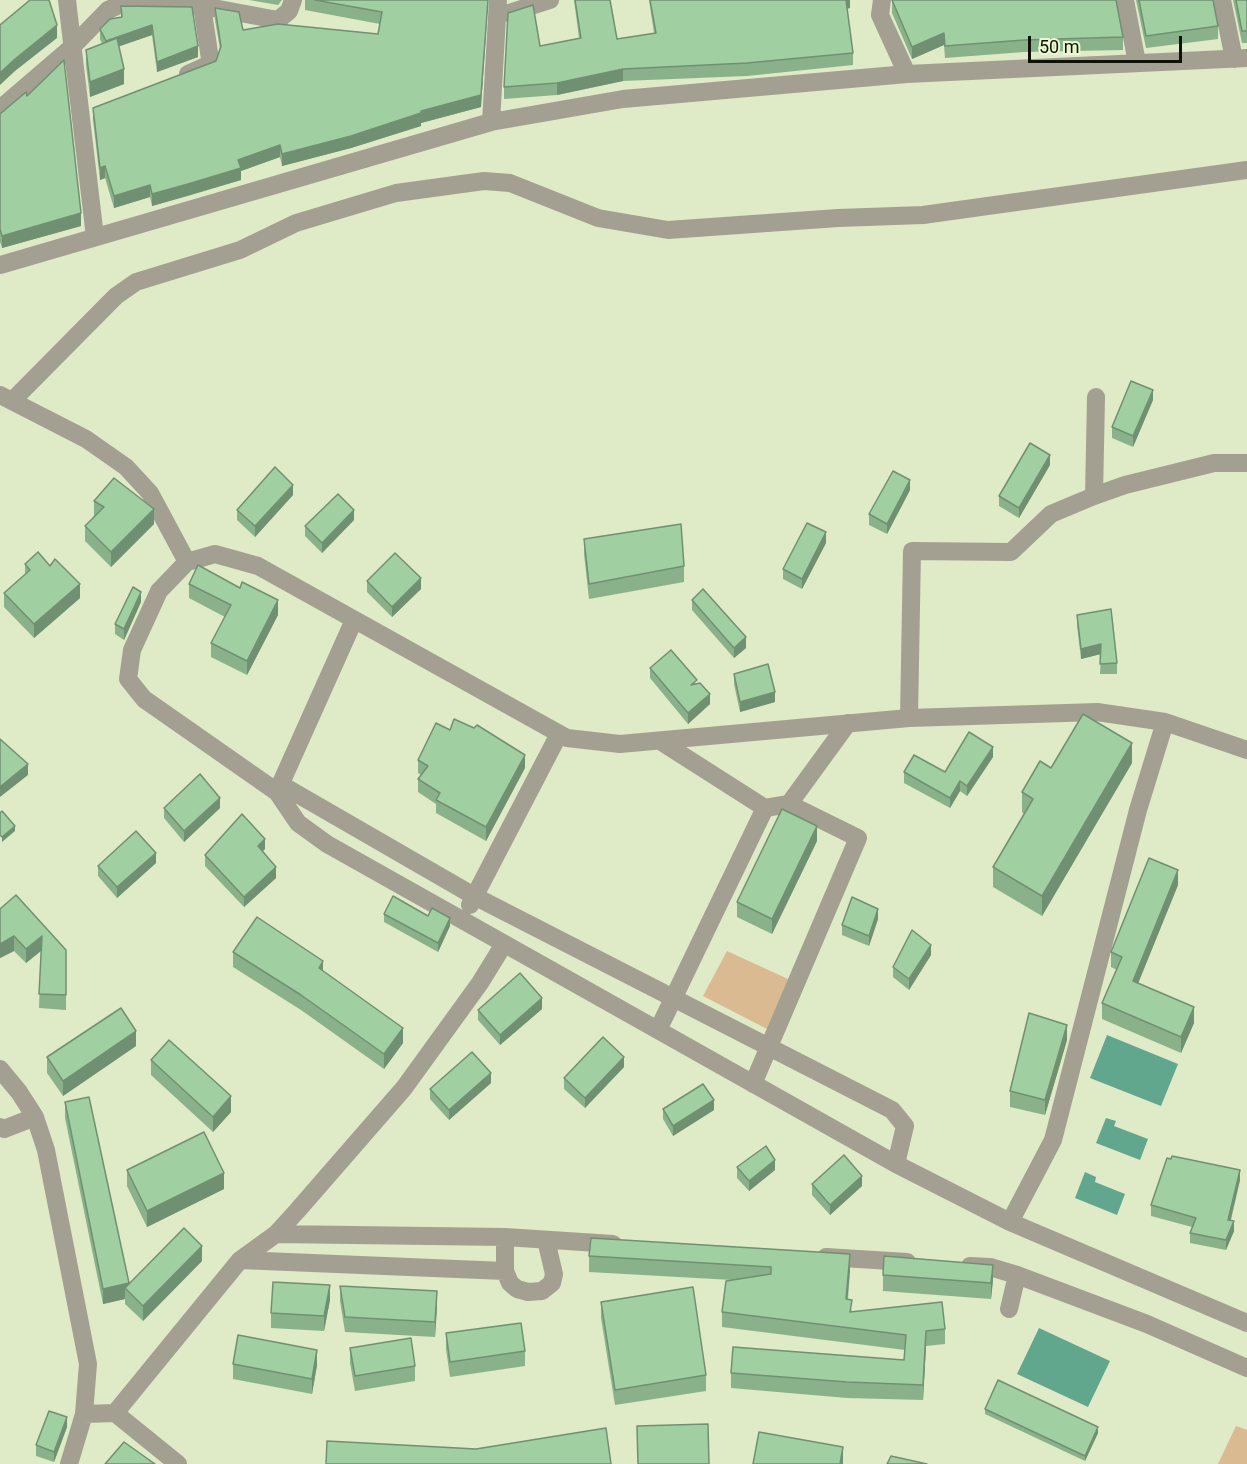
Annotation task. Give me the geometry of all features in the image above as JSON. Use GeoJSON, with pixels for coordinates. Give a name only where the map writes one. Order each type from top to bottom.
{"type":"FeatureCollection","features":[{"type":"Feature","properties":{"kind":"street"},"geometry":{"type":"LineString","coordinates":[[67,0],[95,237]]}},
{"type":"Feature","properties":{"kind":"street"},"geometry":{"type":"LineString","coordinates":[[0,109],[72,47],[108,10],[119,5],[191,3],[278,20],[289,11],[293,0]]}},
{"type":"Feature","properties":{"kind":"street"},"geometry":{"type":"LineString","coordinates":[[491,122],[498,9],[550,0]]}},
{"type":"Feature","properties":{"kind":"street"},"geometry":{"type":"LineString","coordinates":[[882,0],[880,15],[908,74]]}},
{"type":"Feature","properties":{"kind":"street"},"geometry":{"type":"LineString","coordinates":[[1125,0],[1137,63]]}},
{"type":"Feature","properties":{"kind":"street"},"geometry":{"type":"LineString","coordinates":[[0,265],[491,122],[623,99],[908,74],[1240,58],[1222,0]]}},
{"type":"Feature","properties":{"kind":"street"},"geometry":{"type":"LineString","coordinates":[[168,82],[208,65],[210,59],[191,3]]}},
{"type":"Feature","properties":{"kind":"street"},"geometry":{"type":"LineString","coordinates":[[79,113],[101,105]]}},
{"type":"Feature","properties":{"kind":"street"},"geometry":{"type":"LineString","coordinates":[[187,562],[150,493],[126,467],[86,439],[7,397],[116,296],[136,282],[240,250],[296,223],[396,193],[484,181],[510,183],[598,218],[668,230],[838,218],[923,215],[1247,171]]}},
{"type":"Feature","properties":{"kind":"street"},"geometry":{"type":"LineString","coordinates":[[1094,496],[1096,397]]}},
{"type":"Feature","properties":{"kind":"street"},"geometry":{"type":"LineString","coordinates":[[909,718],[912,551],[1011,552],[1051,514],[1094,496],[1125,485],[1214,463],[1247,463]]}},
{"type":"Feature","properties":{"kind":"street"},"geometry":{"type":"LineString","coordinates":[[896,1164],[905,1126],[892,1110],[474,896],[278,788],[144,699],[128,679],[132,650],[159,591],[187,562],[215,554],[258,566],[567,738],[620,744],[909,718],[1097,712],[1165,722],[1247,750]]}},
{"type":"Feature","properties":{"kind":"street"},"geometry":{"type":"LineString","coordinates":[[278,788],[354,620]]}},
{"type":"Feature","properties":{"kind":"street"},"geometry":{"type":"LineString","coordinates":[[1010,1222],[1053,1140],[1138,810],[1165,722]]}},
{"type":"Feature","properties":{"kind":"street"},"geometry":{"type":"LineString","coordinates":[[789,804],[848,723]]}},
{"type":"Feature","properties":{"kind":"street"},"geometry":{"type":"LineString","coordinates":[[462,920],[559,734]]}},
{"type":"Feature","properties":{"kind":"street"},"geometry":{"type":"LineString","coordinates":[[660,741],[765,808],[789,804],[858,838],[753,1084]]}},
{"type":"Feature","properties":{"kind":"street"},"geometry":{"type":"LineString","coordinates":[[278,788],[298,823],[327,844],[896,1164],[1010,1222],[1247,1323]]}},
{"type":"Feature","properties":{"kind":"street"},"geometry":{"type":"LineString","coordinates":[[658,1030],[765,808]]}},
{"type":"Feature","properties":{"kind":"street"},"geometry":{"type":"LineString","coordinates":[[115,1413],[240,1260],[276,1234],[405,1088],[480,983],[504,944]]}},
{"type":"Feature","properties":{"kind":"street"},"geometry":{"type":"LineString","coordinates":[[0,1069],[19,1092],[34,1117],[46,1150],[88,1364],[84,1414],[69,1464]]}},
{"type":"Feature","properties":{"kind":"street"},"geometry":{"type":"LineString","coordinates":[[0,1127],[4,1128],[34,1117]]}},
{"type":"Feature","properties":{"kind":"street"},"geometry":{"type":"LineString","coordinates":[[276,1234],[505,1237],[628,1245]]}},
{"type":"Feature","properties":{"kind":"street"},"geometry":{"type":"LineString","coordinates":[[505,1237],[506,1271],[510,1282],[517,1289],[528,1292],[542,1291],[552,1283],[554,1275],[546,1240]]}},
{"type":"Feature","properties":{"kind":"street"},"geometry":{"type":"LineString","coordinates":[[803,1256],[920,1263]]}},
{"type":"Feature","properties":{"kind":"street"},"geometry":{"type":"LineString","coordinates":[[240,1260],[506,1271]]}},
{"type":"Feature","properties":{"kind":"street"},"geometry":{"type":"LineString","coordinates":[[955,1265],[990,1267],[1017,1275],[1147,1324],[1247,1368]]}},
{"type":"Feature","properties":{"kind":"street"},"geometry":{"type":"LineString","coordinates":[[1009,1309],[1017,1275]]}},
{"type":"Feature","properties":{"kind":"street"},"geometry":{"type":"LineString","coordinates":[[84,1414],[115,1413],[178,1464]]}},
{"type":"Feature","properties":{"kind":"shaded area"},"geometry":{"type":"Polygon","coordinates":[[[727,951],[788,979],[769,1030],[703,996],[727,951]]]}},
{"type":"Feature","properties":{"kind":"shaded area"},"geometry":{"type":"Polygon","coordinates":[[[1107,1035],[1178,1064],[1161,1106],[1090,1078],[1107,1035]]]}},
{"type":"Feature","properties":{"kind":"shaded area"},"geometry":{"type":"Polygon","coordinates":[[[1106,1118],[1116,1121],[1114,1126],[1148,1139],[1140,1160],[1096,1143],[1106,1118]]]}},
{"type":"Feature","properties":{"kind":"shaded area"},"geometry":{"type":"Polygon","coordinates":[[[1085,1172],[1096,1177],[1095,1182],[1125,1194],[1117,1215],[1075,1198],[1085,1172]]]}},
{"type":"Feature","properties":{"kind":"shaded area"},"geometry":{"type":"Polygon","coordinates":[[[1039,1328],[1110,1361],[1088,1407],[1017,1374],[1039,1328]]]}},
{"type":"Feature","properties":{"kind":"shaded area"},"geometry":{"type":"Polygon","coordinates":[[[1236,1426],[1247,1430],[1247,1464],[1218,1464],[1236,1426]]]}},
{"type":"Feature","properties":{"kind":"building"},"geometry":{"type":"Polygon","coordinates":[[[30,0],[49,0],[57,25],[0,73],[0,25],[30,0]]]}},
{"type":"Feature","properties":{"kind":"building"},"geometry":{"type":"Polygon","coordinates":[[[315,0],[488,0],[481,95],[421,111],[421,113],[351,136],[282,154],[280,145],[238,160],[241,168],[152,194],[150,185],[114,196],[105,166],[100,168],[93,108],[216,61],[221,46],[215,8],[239,12],[243,30],[278,24],[378,34],[382,12],[315,0]]]}},
{"type":"Feature","properties":{"kind":"building"},"geometry":{"type":"Polygon","coordinates":[[[575,0],[610,0],[617,39],[656,33],[650,0],[846,0],[853,53],[747,63],[623,69],[557,83],[504,87],[508,13],[533,5],[540,46],[581,38],[575,0]]]}},
{"type":"Feature","properties":{"kind":"building"},"geometry":{"type":"Polygon","coordinates":[[[892,0],[1116,0],[1123,37],[1024,40],[945,46],[944,33],[912,47],[892,0]]]}},
{"type":"Feature","properties":{"kind":"building"},"geometry":{"type":"Polygon","coordinates":[[[1139,0],[1213,0],[1218,26],[1146,36],[1139,0]]]}},
{"type":"Feature","properties":{"kind":"building"},"geometry":{"type":"Polygon","coordinates":[[[1236,0],[1247,0],[1247,31],[1242,31],[1236,0]]]}},
{"type":"Feature","properties":{"kind":"building"},"geometry":{"type":"Polygon","coordinates":[[[121,6],[192,7],[198,46],[157,62],[152,25],[106,41],[100,29],[110,19],[122,17],[121,6]]]}},
{"type":"Feature","properties":{"kind":"building"},"geometry":{"type":"Polygon","coordinates":[[[117,38],[124,69],[90,82],[86,50],[117,38]]]}},
{"type":"Feature","properties":{"kind":"building"},"geometry":{"type":"Polygon","coordinates":[[[64,60],[81,213],[2,236],[0,229],[0,114],[26,92],[27,96],[64,60]]]}},
{"type":"Feature","properties":{"kind":"building"},"geometry":{"type":"Polygon","coordinates":[[[1131,381],[1153,390],[1133,436],[1112,427],[1131,381]]]}},
{"type":"Feature","properties":{"kind":"building"},"geometry":{"type":"Polygon","coordinates":[[[1030,443],[1050,455],[1019,508],[999,496],[1030,443]]]}},
{"type":"Feature","properties":{"kind":"building"},"geometry":{"type":"Polygon","coordinates":[[[275,467],[293,485],[255,526],[237,510],[275,467]]]}},
{"type":"Feature","properties":{"kind":"building"},"geometry":{"type":"Polygon","coordinates":[[[893,471],[910,480],[887,524],[869,514],[893,471]]]}},
{"type":"Feature","properties":{"kind":"building"},"geometry":{"type":"Polygon","coordinates":[[[114,478],[154,509],[111,552],[85,526],[104,507],[94,501],[114,478]]]}},
{"type":"Feature","properties":{"kind":"building"},"geometry":{"type":"Polygon","coordinates":[[[338,494],[354,510],[322,543],[305,526],[338,494]]]}},
{"type":"Feature","properties":{"kind":"building"},"geometry":{"type":"Polygon","coordinates":[[[807,523],[826,532],[802,579],[783,569],[807,523]]]}},
{"type":"Feature","properties":{"kind":"building"},"geometry":{"type":"Polygon","coordinates":[[[681,524],[684,566],[589,584],[584,539],[681,524]]]}},
{"type":"Feature","properties":{"kind":"building"},"geometry":{"type":"Polygon","coordinates":[[[38,552],[50,566],[55,559],[80,584],[34,624],[4,593],[30,570],[25,564],[38,552]]]}},
{"type":"Feature","properties":{"kind":"building"},"geometry":{"type":"Polygon","coordinates":[[[395,553],[421,578],[392,607],[367,581],[395,553]]]}},
{"type":"Feature","properties":{"kind":"building"},"geometry":{"type":"Polygon","coordinates":[[[198,565],[240,588],[242,582],[278,600],[247,661],[211,643],[231,605],[189,584],[198,565]]]}},
{"type":"Feature","properties":{"kind":"building"},"geometry":{"type":"Polygon","coordinates":[[[133,587],[141,592],[124,629],[115,624],[133,587]]]}},
{"type":"Feature","properties":{"kind":"building"},"geometry":{"type":"Polygon","coordinates":[[[703,589],[746,637],[734,648],[692,600],[703,589]]]}},
{"type":"Feature","properties":{"kind":"building"},"geometry":{"type":"Polygon","coordinates":[[[1111,609],[1117,663],[1100,664],[1101,644],[1081,649],[1077,615],[1111,609]]]}},
{"type":"Feature","properties":{"kind":"building"},"geometry":{"type":"Polygon","coordinates":[[[671,650],[697,680],[691,685],[700,683],[710,694],[688,713],[650,668],[671,650]]]}},
{"type":"Feature","properties":{"kind":"building"},"geometry":{"type":"Polygon","coordinates":[[[768,664],[775,692],[740,702],[734,674],[768,664]]]}},
{"type":"Feature","properties":{"kind":"building"},"geometry":{"type":"Polygon","coordinates":[[[1083,714],[1132,743],[1042,896],[993,867],[1033,799],[1022,792],[1040,761],[1051,768],[1083,714]]]}},
{"type":"Feature","properties":{"kind":"building"},"geometry":{"type":"Polygon","coordinates":[[[454,719],[474,728],[477,725],[525,755],[486,827],[436,800],[440,793],[418,779],[428,766],[418,760],[436,723],[450,730],[454,719]]]}},
{"type":"Feature","properties":{"kind":"building"},"geometry":{"type":"Polygon","coordinates":[[[969,732],[993,747],[967,786],[960,781],[950,798],[904,772],[914,755],[945,772],[969,732]]]}},
{"type":"Feature","properties":{"kind":"building"},"geometry":{"type":"Polygon","coordinates":[[[0,739],[28,764],[0,787],[0,739]]]}},
{"type":"Feature","properties":{"kind":"building"},"geometry":{"type":"Polygon","coordinates":[[[200,774],[220,798],[184,831],[164,808],[200,774]]]}},
{"type":"Feature","properties":{"kind":"building"},"geometry":{"type":"Polygon","coordinates":[[[782,809],[817,826],[772,919],[737,902],[782,809]]]}},
{"type":"Feature","properties":{"kind":"building"},"geometry":{"type":"Polygon","coordinates":[[[2,811],[15,826],[2,837],[0,835],[0,813],[2,811]]]}},
{"type":"Feature","properties":{"kind":"building"},"geometry":{"type":"Polygon","coordinates":[[[242,814],[265,839],[258,846],[276,867],[244,897],[205,855],[242,814]]]}},
{"type":"Feature","properties":{"kind":"building"},"geometry":{"type":"Polygon","coordinates":[[[136,831],[156,853],[117,887],[98,866],[136,831]]]}},
{"type":"Feature","properties":{"kind":"building"},"geometry":{"type":"Polygon","coordinates":[[[1149,858],[1178,870],[1133,981],[1194,1007],[1181,1037],[1102,1003],[1122,957],[1111,952],[1149,858]]]}},
{"type":"Feature","properties":{"kind":"building"},"geometry":{"type":"Polygon","coordinates":[[[16,895],[66,950],[66,995],[39,994],[42,936],[26,949],[14,936],[0,944],[0,909],[16,895]]]}},
{"type":"Feature","properties":{"kind":"building"},"geometry":{"type":"Polygon","coordinates":[[[393,896],[428,916],[432,908],[450,918],[438,943],[384,914],[393,896]]]}},
{"type":"Feature","properties":{"kind":"building"},"geometry":{"type":"Polygon","coordinates":[[[852,897],[878,909],[869,936],[842,925],[852,897]]]}},
{"type":"Feature","properties":{"kind":"building"},"geometry":{"type":"Polygon","coordinates":[[[257,917],[323,961],[319,968],[403,1028],[384,1054],[301,995],[233,952],[257,917]]]}},
{"type":"Feature","properties":{"kind":"building"},"geometry":{"type":"Polygon","coordinates":[[[912,930],[931,945],[909,979],[893,967],[912,930]]]}},
{"type":"Feature","properties":{"kind":"building"},"geometry":{"type":"Polygon","coordinates":[[[520,973],[542,998],[500,1035],[478,1010],[520,973]]]}},
{"type":"Feature","properties":{"kind":"building"},"geometry":{"type":"Polygon","coordinates":[[[121,1008],[136,1031],[63,1081],[47,1057],[121,1008]]]}},
{"type":"Feature","properties":{"kind":"building"},"geometry":{"type":"Polygon","coordinates":[[[1029,1013],[1067,1025],[1045,1100],[1010,1091],[1029,1013]]]}},
{"type":"Feature","properties":{"kind":"building"},"geometry":{"type":"Polygon","coordinates":[[[603,1037],[624,1057],[585,1098],[564,1078],[603,1037]]]}},
{"type":"Feature","properties":{"kind":"building"},"geometry":{"type":"Polygon","coordinates":[[[169,1040],[231,1096],[213,1117],[151,1060],[169,1040]]]}},
{"type":"Feature","properties":{"kind":"building"},"geometry":{"type":"Polygon","coordinates":[[[472,1052],[491,1073],[449,1110],[430,1089],[472,1052]]]}},
{"type":"Feature","properties":{"kind":"building"},"geometry":{"type":"Polygon","coordinates":[[[703,1084],[714,1100],[673,1126],[663,1109],[703,1084]]]}},
{"type":"Feature","properties":{"kind":"building"},"geometry":{"type":"Polygon","coordinates":[[[89,1097],[129,1283],[103,1289],[65,1102],[89,1097]]]}},
{"type":"Feature","properties":{"kind":"building"},"geometry":{"type":"Polygon","coordinates":[[[204,1132],[224,1173],[147,1211],[127,1170],[204,1132]]]}},
{"type":"Feature","properties":{"kind":"building"},"geometry":{"type":"Polygon","coordinates":[[[766,1146],[775,1160],[749,1181],[737,1167],[766,1146]]]}},
{"type":"Feature","properties":{"kind":"building"},"geometry":{"type":"Polygon","coordinates":[[[844,1155],[862,1176],[830,1205],[812,1184],[844,1155]]]}},
{"type":"Feature","properties":{"kind":"building"},"geometry":{"type":"Polygon","coordinates":[[[1172,1156],[1240,1170],[1228,1220],[1234,1221],[1226,1240],[1190,1233],[1196,1218],[1151,1205],[1167,1158],[1171,1159],[1172,1156]]]}},
{"type":"Feature","properties":{"kind":"building"},"geometry":{"type":"Polygon","coordinates":[[[184,1228],[202,1246],[143,1306],[125,1288],[184,1228]]]}},
{"type":"Feature","properties":{"kind":"building"},"geometry":{"type":"Polygon","coordinates":[[[591,1238],[850,1254],[846,1299],[852,1300],[850,1312],[942,1302],[945,1329],[926,1331],[923,1385],[731,1373],[733,1347],[904,1360],[906,1335],[722,1312],[726,1281],[771,1274],[771,1267],[589,1256],[591,1238]]]}},
{"type":"Feature","properties":{"kind":"building"},"geometry":{"type":"Polygon","coordinates":[[[884,1256],[993,1265],[991,1283],[883,1275],[884,1256]]]}},
{"type":"Feature","properties":{"kind":"building"},"geometry":{"type":"Polygon","coordinates":[[[273,1282],[330,1285],[324,1316],[271,1313],[273,1282]]]}},
{"type":"Feature","properties":{"kind":"building"},"geometry":{"type":"Polygon","coordinates":[[[340,1286],[437,1291],[435,1322],[345,1317],[340,1286]]]}},
{"type":"Feature","properties":{"kind":"building"},"geometry":{"type":"Polygon","coordinates":[[[693,1287],[706,1375],[615,1390],[601,1302],[693,1287]]]}},
{"type":"Feature","properties":{"kind":"building"},"geometry":{"type":"Polygon","coordinates":[[[521,1323],[525,1351],[450,1362],[446,1333],[521,1323]]]}},
{"type":"Feature","properties":{"kind":"building"},"geometry":{"type":"Polygon","coordinates":[[[238,1335],[317,1350],[312,1379],[233,1364],[238,1335]]]}},
{"type":"Feature","properties":{"kind":"building"},"geometry":{"type":"Polygon","coordinates":[[[411,1338],[415,1366],[355,1376],[350,1348],[411,1338]]]}},
{"type":"Feature","properties":{"kind":"building"},"geometry":{"type":"Polygon","coordinates":[[[998,1380],[1098,1427],[1085,1456],[985,1409],[998,1380]]]}},
{"type":"Feature","properties":{"kind":"building"},"geometry":{"type":"Polygon","coordinates":[[[49,1411],[67,1417],[54,1452],[36,1445],[49,1411]]]}},
{"type":"Feature","properties":{"kind":"building"},"geometry":{"type":"Polygon","coordinates":[[[708,1424],[709,1464],[638,1464],[637,1426],[708,1424]]]}},
{"type":"Feature","properties":{"kind":"building"},"geometry":{"type":"Polygon","coordinates":[[[606,1428],[611,1464],[326,1464],[327,1441],[476,1449],[606,1428]]]}},
{"type":"Feature","properties":{"kind":"building"},"geometry":{"type":"Polygon","coordinates":[[[759,1432],[843,1447],[840,1464],[753,1464],[759,1432]]]}},
{"type":"Feature","properties":{"kind":"building"},"geometry":{"type":"Polygon","coordinates":[[[124,1442],[155,1464],[105,1464],[124,1442]]]}},
{"type":"Feature","properties":{"kind":"building"},"geometry":{"type":"Polygon","coordinates":[[[891,1456],[927,1464],[887,1464],[891,1456]]]}}]}
